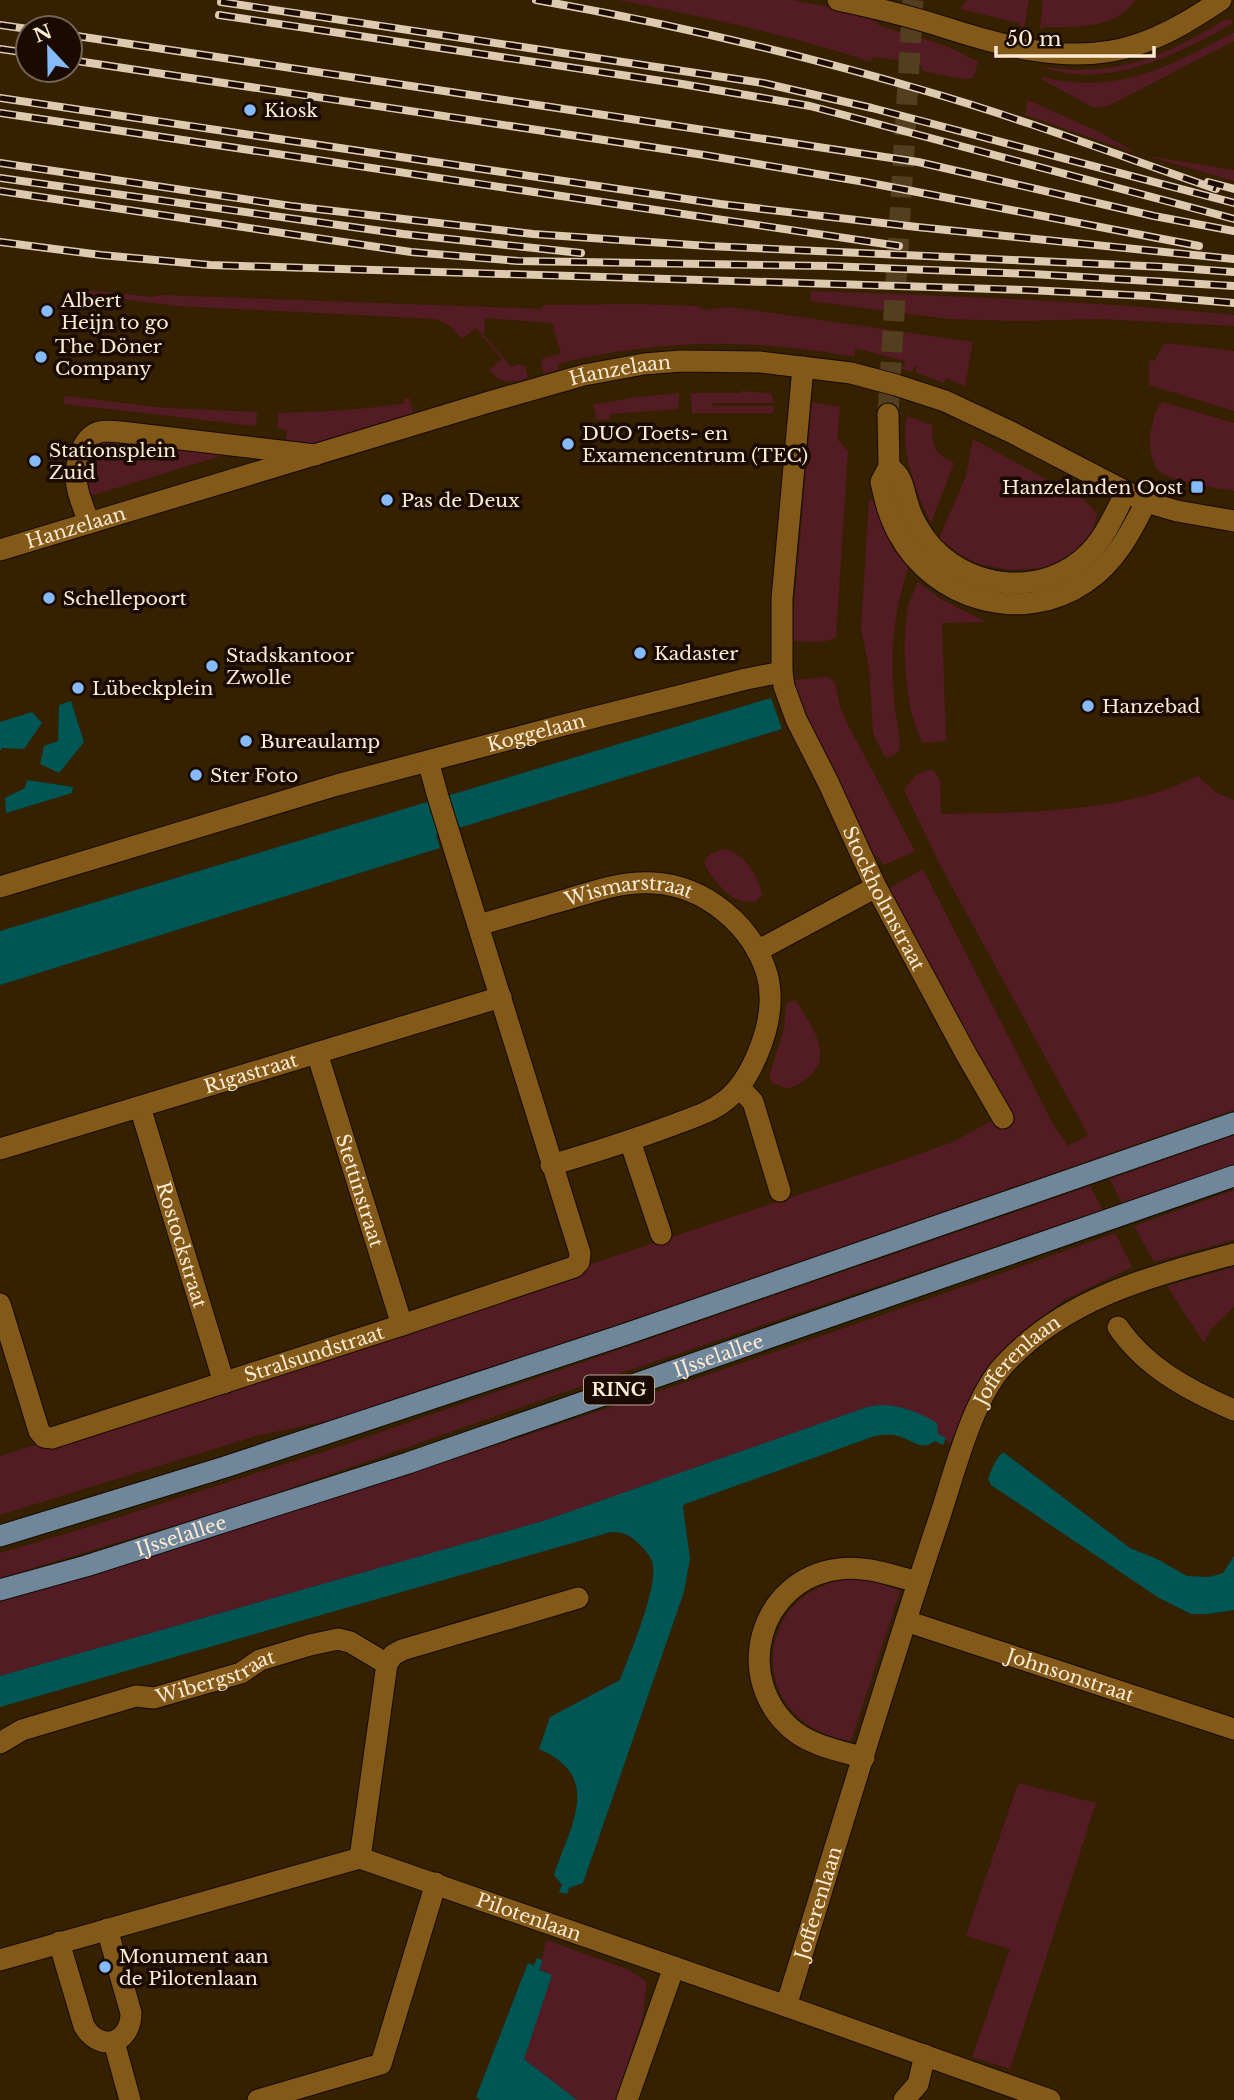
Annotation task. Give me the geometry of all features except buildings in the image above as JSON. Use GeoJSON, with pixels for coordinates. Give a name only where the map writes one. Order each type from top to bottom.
{"type":"FeatureCollection","features":[{"type":"Feature","properties":{"kind":"main road","name":"RING"},"geometry":{"type":"LineString","coordinates":[[0,1536],[225,1467],[613,1339],[1234,1124]]}},
{"type":"Feature","properties":{"kind":"main road","name":"IJsselallee"},"geometry":{"type":"LineString","coordinates":[[0,1590],[86,1566],[408,1463],[1234,1176]]}},
{"type":"Feature","properties":{"kind":"street"},"geometry":{"type":"LineString","coordinates":[[838,0],[935,24],[980,39],[1055,54],[1094,53],[1135,46],[1188,22],[1221,0]]}},
{"type":"Feature","properties":{"kind":"street","name":"Hanzelaan"},"geometry":{"type":"LineString","coordinates":[[0,550],[584,375],[644,364],[681,361],[739,361],[803,367],[851,373],[896,385],[945,401],[1146,502],[1177,511],[1234,521]]}},
{"type":"Feature","properties":{"kind":"street"},"geometry":{"type":"LineString","coordinates":[[782,671],[782,599],[803,367]]}},
{"type":"Feature","properties":{"kind":"street"},"geometry":{"type":"LineString","coordinates":[[888,414],[889,467],[881,482],[894,525],[913,555],[945,585],[967,595],[1001,603],[1021,603],[1051,598],[1070,591],[1088,581],[1107,565],[1124,543],[1146,502]]}},
{"type":"Feature","properties":{"kind":"street"},"geometry":{"type":"LineString","coordinates":[[89,523],[77,488],[77,476],[82,449],[89,439],[100,432],[121,432],[314,455]]}},
{"type":"Feature","properties":{"kind":"street"},"geometry":{"type":"LineString","coordinates":[[889,467],[901,479],[909,508],[919,528],[937,551],[957,568],[973,575],[1008,583],[1042,580],[1079,561],[1100,541],[1126,492]]}},
{"type":"Feature","properties":{"kind":"street","name":"Koggelaan"},"geometry":{"type":"LineString","coordinates":[[0,887],[337,785],[782,671]]}},
{"type":"Feature","properties":{"kind":"street","name":"Stockholmstraat"},"geometry":{"type":"LineString","coordinates":[[782,671],[784,686],[796,719],[876,887],[1003,1118]]}},
{"type":"Feature","properties":{"kind":"street"},"geometry":{"type":"LineString","coordinates":[[428,761],[551,1165]]}},
{"type":"Feature","properties":{"kind":"street","name":"Wismarstraat"},"geometry":{"type":"LineString","coordinates":[[478,925],[610,887],[639,882],[682,887],[717,905],[733,919],[757,951],[768,976],[770,1005],[765,1037],[752,1067],[739,1087],[726,1100],[711,1111],[630,1141],[551,1165]]}},
{"type":"Feature","properties":{"kind":"street"},"geometry":{"type":"LineString","coordinates":[[757,951],[876,887]]}},
{"type":"Feature","properties":{"kind":"street","name":"Rigastraat"},"geometry":{"type":"LineString","coordinates":[[0,1149],[501,997]]}},
{"type":"Feature","properties":{"kind":"street","name":"Stettinstraat"},"geometry":{"type":"LineString","coordinates":[[317,1053],[402,1325]]}},
{"type":"Feature","properties":{"kind":"street"},"geometry":{"type":"LineString","coordinates":[[739,1087],[753,1102],[780,1191]]}},
{"type":"Feature","properties":{"kind":"street","name":"Rostockstraat"},"geometry":{"type":"LineString","coordinates":[[140,1107],[224,1383]]}},
{"type":"Feature","properties":{"kind":"street"},"geometry":{"type":"LineString","coordinates":[[630,1141],[661,1234]]}},
{"type":"Feature","properties":{"kind":"street","name":"Stralsundstraat"},"geometry":{"type":"LineString","coordinates":[[0,1304],[38,1431],[44,1437],[52,1438],[574,1267],[579,1262],[580,1253],[551,1165]]}},
{"type":"Feature","properties":{"kind":"street","name":"Jofferenlaan"},"geometry":{"type":"LineString","coordinates":[[786,2006],[918,1582],[981,1399],[1002,1367],[1028,1341],[1054,1321],[1096,1298],[1135,1283],[1234,1254]]}},
{"type":"Feature","properties":{"kind":"street"},"geometry":{"type":"LineString","coordinates":[[1118,1327],[1156,1367],[1176,1381],[1234,1410]]}},
{"type":"Feature","properties":{"kind":"street"},"geometry":{"type":"LineString","coordinates":[[864,1758],[814,1743],[794,1731],[771,1705],[760,1676],[760,1643],[764,1629],[771,1614],[787,1593],[823,1572],[867,1569],[918,1582]]}},
{"type":"Feature","properties":{"kind":"street"},"geometry":{"type":"LineString","coordinates":[[0,1960],[360,1858],[387,1664],[393,1655],[402,1650],[578,1598]]}},
{"type":"Feature","properties":{"kind":"street","name":"Johnsonstraat"},"geometry":{"type":"LineString","coordinates":[[906,1621],[1234,1728]]}},
{"type":"Feature","properties":{"kind":"street","name":"Wibergstraat"},"geometry":{"type":"LineString","coordinates":[[0,1744],[22,1730],[135,1696],[154,1698],[241,1672],[260,1660],[338,1639],[350,1642],[387,1664]]}},
{"type":"Feature","properties":{"kind":"street","name":"Pilotenlaan"},"geometry":{"type":"LineString","coordinates":[[360,1858],[1050,2100]]}},
{"type":"Feature","properties":{"kind":"street"},"geometry":{"type":"LineString","coordinates":[[258,2100],[327,2090],[382,2064],[436,1884]]}},
{"type":"Feature","properties":{"kind":"street"},"geometry":{"type":"LineString","coordinates":[[59,1942],[84,2026],[93,2037],[114,2042],[129,2028],[131,2013],[107,1929]]}},
{"type":"Feature","properties":{"kind":"street"},"geometry":{"type":"LineString","coordinates":[[627,2100],[674,1967]]}},
{"type":"Feature","properties":{"kind":"street"},"geometry":{"type":"LineString","coordinates":[[114,2042],[131,2100]]}},
{"type":"Feature","properties":{"kind":"street"},"geometry":{"type":"LineString","coordinates":[[904,2100],[918,2084],[925,2055]]}},
{"type":"Feature","properties":{"kind":"shaded area"},"geometry":{"type":"Polygon","coordinates":[[[618,0],[792,0],[873,19],[880,26],[949,47],[978,62],[973,78],[963,79],[922,71],[918,63],[876,57],[872,58],[871,62],[777,35],[618,0]]]}},
{"type":"Feature","properties":{"kind":"shaded area"},"geometry":{"type":"Polygon","coordinates":[[[967,0],[1029,0],[1024,27],[1019,23],[960,9],[967,0]]]}},
{"type":"Feature","properties":{"kind":"shaded area"},"geometry":{"type":"Polygon","coordinates":[[[1043,0],[1136,0],[1121,14],[1108,21],[1040,29],[1043,0]]]}},
{"type":"Feature","properties":{"kind":"shaded area"},"geometry":{"type":"Polygon","coordinates":[[[1226,19],[1232,20],[1232,24],[1186,48],[1139,66],[1090,74],[1065,73],[1039,66],[1091,69],[1137,62],[1181,44],[1226,19]]]}},
{"type":"Feature","properties":{"kind":"shaded area"},"geometry":{"type":"Polygon","coordinates":[[[1232,33],[1234,41],[1108,106],[1095,108],[1041,79],[1043,77],[1094,83],[1118,80],[1165,66],[1232,33]]]}},
{"type":"Feature","properties":{"kind":"shaded area"},"geometry":{"type":"Polygon","coordinates":[[[1028,100],[1101,133],[1138,154],[1025,115],[1028,100]]]}},
{"type":"Feature","properties":{"kind":"shaded area"},"geometry":{"type":"Polygon","coordinates":[[[1147,156],[1234,170],[1234,181],[1147,156]]]}},
{"type":"Feature","properties":{"kind":"shaded area"},"geometry":{"type":"Polygon","coordinates":[[[81,291],[152,297],[160,295],[541,309],[544,305],[640,304],[696,306],[705,310],[730,307],[973,342],[965,386],[946,378],[944,383],[915,372],[917,367],[914,366],[912,372],[900,368],[905,361],[855,348],[855,357],[743,344],[632,350],[557,364],[559,369],[544,374],[541,363],[543,358],[561,354],[552,323],[485,318],[484,335],[511,367],[520,364],[525,367],[528,378],[511,382],[498,378],[489,370],[502,359],[476,328],[462,339],[450,326],[437,319],[178,306],[80,294],[81,291]]]}},
{"type":"Feature","properties":{"kind":"shaded area"},"geometry":{"type":"Polygon","coordinates":[[[811,291],[1181,310],[1234,315],[1234,326],[1098,319],[948,319],[810,301],[811,291]]]}},
{"type":"Feature","properties":{"kind":"shaded area"},"geometry":{"type":"Polygon","coordinates":[[[1167,343],[1234,351],[1234,411],[1149,385],[1149,361],[1155,360],[1167,343]]]}},
{"type":"Feature","properties":{"kind":"shaded area"},"geometry":{"type":"Polygon","coordinates":[[[679,393],[678,409],[610,414],[610,419],[597,420],[593,405],[631,398],[679,393]]]}},
{"type":"Feature","properties":{"kind":"shaded area"},"geometry":{"type":"Polygon","coordinates":[[[691,393],[771,393],[774,403],[713,403],[712,406],[774,406],[773,413],[692,413],[691,393]]]}},
{"type":"Feature","properties":{"kind":"shaded area"},"geometry":{"type":"Polygon","coordinates":[[[64,396],[166,408],[257,412],[256,426],[64,404],[64,396]]]}},
{"type":"Feature","properties":{"kind":"shaded area"},"geometry":{"type":"Polygon","coordinates":[[[409,398],[414,415],[314,445],[293,447],[286,438],[287,430],[278,429],[278,413],[373,407],[405,403],[404,399],[409,398]]]}},
{"type":"Feature","properties":{"kind":"shaded area"},"geometry":{"type":"Polygon","coordinates":[[[812,402],[840,407],[837,439],[848,451],[836,637],[814,642],[791,641],[812,402]]]}},
{"type":"Feature","properties":{"kind":"shaded area"},"geometry":{"type":"Polygon","coordinates":[[[1163,402],[1234,423],[1234,491],[1174,479],[1160,472],[1151,453],[1150,436],[1156,411],[1163,402]]]}},
{"type":"Feature","properties":{"kind":"shaded area"},"geometry":{"type":"Polygon","coordinates":[[[907,416],[933,425],[933,444],[943,457],[954,463],[931,523],[910,471],[905,442],[907,416]]]}},
{"type":"Feature","properties":{"kind":"shaded area"},"geometry":{"type":"Polygon","coordinates":[[[103,439],[237,451],[90,496],[85,480],[86,465],[103,439]]]}},
{"type":"Feature","properties":{"kind":"shaded area"},"geometry":{"type":"Polygon","coordinates":[[[973,439],[1084,500],[1097,513],[1093,530],[1075,552],[1047,568],[1012,570],[982,565],[962,556],[939,538],[966,476],[973,439]]]}},
{"type":"Feature","properties":{"kind":"shaded area"},"geometry":{"type":"Polygon","coordinates":[[[869,500],[873,500],[892,547],[908,568],[896,617],[892,664],[900,748],[889,757],[884,756],[873,733],[869,667],[861,629],[869,500]]]}},
{"type":"Feature","properties":{"kind":"shaded area"},"geometry":{"type":"Polygon","coordinates":[[[918,582],[939,598],[986,622],[942,623],[946,741],[923,743],[912,714],[906,680],[906,628],[909,605],[918,582]]]}},
{"type":"Feature","properties":{"kind":"shaded area"},"geometry":{"type":"Polygon","coordinates":[[[828,677],[835,682],[847,723],[915,851],[884,865],[878,856],[873,858],[799,701],[794,680],[828,677]]]}},
{"type":"Feature","properties":{"kind":"shaded area"},"geometry":{"type":"Polygon","coordinates":[[[934,770],[940,780],[941,814],[1045,811],[1097,805],[1154,793],[1198,776],[1216,793],[1234,800],[1234,1110],[341,1418],[256,1436],[0,1515],[0,1456],[186,1399],[894,1163],[953,1142],[1009,1111],[888,889],[923,869],[1053,1124],[1068,1146],[1088,1135],[940,865],[904,790],[917,774],[934,770]]]}},
{"type":"Feature","properties":{"kind":"shaded area"},"geometry":{"type":"Polygon","coordinates":[[[726,849],[740,857],[754,873],[762,895],[755,902],[738,900],[728,894],[706,867],[704,862],[711,853],[726,849]]]}},
{"type":"Feature","properties":{"kind":"shaded area"},"geometry":{"type":"Polygon","coordinates":[[[795,1000],[817,1038],[820,1050],[814,1071],[804,1081],[788,1089],[773,1083],[769,1077],[784,1029],[786,1003],[795,1000]]]}},
{"type":"Feature","properties":{"kind":"shaded area"},"geometry":{"type":"Polygon","coordinates":[[[1234,1135],[1234,1165],[1122,1203],[1110,1179],[1234,1135]]]}},
{"type":"Feature","properties":{"kind":"shaded area"},"geometry":{"type":"Polygon","coordinates":[[[1090,1186],[1103,1210],[547,1398],[251,1502],[0,1578],[0,1553],[341,1446],[1090,1186]]]}},
{"type":"Feature","properties":{"kind":"shaded area"},"geometry":{"type":"Polygon","coordinates":[[[1234,1190],[1234,1240],[1154,1262],[1134,1226],[1234,1190]]]}},
{"type":"Feature","properties":{"kind":"shaded area"},"geometry":{"type":"Polygon","coordinates":[[[1115,1233],[1132,1267],[1066,1299],[1029,1326],[1000,1354],[980,1380],[949,1445],[945,1438],[867,1407],[543,1521],[0,1676],[0,1602],[281,1515],[560,1424],[1115,1233]]]}},
{"type":"Feature","properties":{"kind":"shaded area"},"geometry":{"type":"Polygon","coordinates":[[[1234,1267],[1234,1307],[1210,1330],[1204,1343],[1167,1286],[1234,1267]]]}},
{"type":"Feature","properties":{"kind":"shaded area"},"geometry":{"type":"Polygon","coordinates":[[[856,1578],[872,1580],[900,1591],[851,1741],[816,1730],[791,1710],[777,1685],[773,1656],[779,1629],[795,1605],[821,1587],[856,1578]]]}},
{"type":"Feature","properties":{"kind":"shaded area"},"geometry":{"type":"Polygon","coordinates":[[[1018,1783],[1096,1803],[1010,2069],[972,2057],[1010,1949],[966,1936],[1018,1783]]]}},
{"type":"Feature","properties":{"kind":"shaded area"},"geometry":{"type":"Polygon","coordinates":[[[546,1940],[627,1969],[647,1982],[642,2021],[615,2100],[577,2100],[524,2059],[552,1975],[540,1969],[546,1940]]]}},
{"type":"Feature","properties":{"kind":"water"},"geometry":{"type":"Polygon","coordinates":[[[771,698],[782,729],[436,835],[440,848],[0,985],[0,931],[771,698]]]}},
{"type":"Feature","properties":{"kind":"water"},"geometry":{"type":"Polygon","coordinates":[[[71,701],[84,742],[59,773],[40,764],[44,746],[58,741],[59,705],[71,701]]]}},
{"type":"Feature","properties":{"kind":"water"},"geometry":{"type":"Polygon","coordinates":[[[32,712],[42,723],[24,749],[2,748],[0,751],[0,722],[32,712]]]}},
{"type":"Feature","properties":{"kind":"water"},"geometry":{"type":"Polygon","coordinates":[[[27,780],[73,787],[72,793],[6,813],[5,798],[25,788],[27,780]]]}},
{"type":"Feature","properties":{"kind":"water"},"geometry":{"type":"Polygon","coordinates":[[[879,1405],[909,1410],[937,1423],[938,1434],[946,1438],[943,1445],[935,1441],[921,1445],[895,1435],[875,1436],[683,1506],[690,1559],[684,1592],[583,1883],[569,1888],[567,1894],[559,1892],[562,1885],[554,1875],[573,1821],[577,1788],[571,1774],[559,1760],[539,1749],[550,1717],[620,1680],[641,1623],[653,1577],[648,1554],[633,1538],[623,1533],[611,1532],[0,1707],[0,1676],[543,1521],[879,1405]]]}},
{"type":"Feature","properties":{"kind":"water"},"geometry":{"type":"Polygon","coordinates":[[[1003,1452],[1130,1548],[1187,1576],[1209,1577],[1223,1573],[1234,1556],[1234,1610],[1191,1614],[1159,1598],[991,1485],[988,1479],[1003,1452]]]}},
{"type":"Feature","properties":{"kind":"water"},"geometry":{"type":"Polygon","coordinates":[[[537,1958],[542,1960],[540,1970],[552,1975],[524,2059],[577,2100],[480,2100],[476,2097],[528,1963],[534,1965],[537,1958]]]}},
{"type":"Feature","properties":{"kind":"tunnel"},"geometry":{"type":"LineString","coordinates":[[888,414],[913,0]]}},
{"type":"Feature","properties":{"kind":"railway"},"geometry":{"type":"LineString","coordinates":[[536,0],[684,29],[880,78],[1001,114],[1216,189]]}},
{"type":"Feature","properties":{"kind":"railway"},"geometry":{"type":"LineString","coordinates":[[221,2],[763,83],[872,108],[1234,203]]}},
{"type":"Feature","properties":{"kind":"railway"},"geometry":{"type":"LineString","coordinates":[[219,15],[682,84],[810,106],[1234,219]]}},
{"type":"Feature","properties":{"kind":"railway"},"geometry":{"type":"LineString","coordinates":[[0,25],[14,27]]}},
{"type":"Feature","properties":{"kind":"railway"},"geometry":{"type":"LineString","coordinates":[[84,37],[918,162],[1154,216],[1234,231]]}},
{"type":"Feature","properties":{"kind":"railway"},"geometry":{"type":"LineString","coordinates":[[0,49],[14,51]]}},
{"type":"Feature","properties":{"kind":"railway"},"geometry":{"type":"LineString","coordinates":[[84,62],[704,155],[865,182],[1199,246]]}},
{"type":"Feature","properties":{"kind":"railway"},"geometry":{"type":"LineString","coordinates":[[0,98],[720,204],[1234,259]]}},
{"type":"Feature","properties":{"kind":"railway"},"geometry":{"type":"LineString","coordinates":[[0,113],[899,246]]}},
{"type":"Feature","properties":{"kind":"railway"},"geometry":{"type":"LineString","coordinates":[[0,163],[291,206],[533,234],[708,246],[1234,272]]}},
{"type":"Feature","properties":{"kind":"railway"},"geometry":{"type":"LineString","coordinates":[[0,178],[403,234],[581,253]]}},
{"type":"Feature","properties":{"kind":"railway"},"geometry":{"type":"LineString","coordinates":[[1208,182],[1234,189]]}},
{"type":"Feature","properties":{"kind":"railway"},"geometry":{"type":"LineString","coordinates":[[0,191],[411,252],[518,261],[828,266],[1234,286]]}},
{"type":"Feature","properties":{"kind":"railway"},"geometry":{"type":"LineString","coordinates":[[0,242],[210,265],[1028,290],[1234,303]]}},
{"type":"Feature","properties":{"kind":"place","name":"Kiosk"},"geometry":{"type":"Point","coordinates":[250,110]}},
{"type":"Feature","properties":{"kind":"place","name":"Albert Heijn to go"},"geometry":{"type":"Point","coordinates":[47,311]}},
{"type":"Feature","properties":{"kind":"place","name":"The Döner Company"},"geometry":{"type":"Point","coordinates":[41,357]}},
{"type":"Feature","properties":{"kind":"place","name":"DUO Toets- en Examencentrum (TEC)"},"geometry":{"type":"Point","coordinates":[568,444]}},
{"type":"Feature","properties":{"kind":"place","name":"Stationsplein Zuid"},"geometry":{"type":"Point","coordinates":[35,461]}},
{"type":"Feature","properties":{"kind":"place","name":"Hanzelanden Oost"},"geometry":{"type":"Point","coordinates":[1197,487]}},
{"type":"Feature","properties":{"kind":"place","name":"Pas de Deux"},"geometry":{"type":"Point","coordinates":[387,500]}},
{"type":"Feature","properties":{"kind":"place","name":"Schellepoort"},"geometry":{"type":"Point","coordinates":[49,598]}},
{"type":"Feature","properties":{"kind":"place","name":"Kadaster"},"geometry":{"type":"Point","coordinates":[640,653]}},
{"type":"Feature","properties":{"kind":"place","name":"Stadskantoor Zwolle"},"geometry":{"type":"Point","coordinates":[212,666]}},
{"type":"Feature","properties":{"kind":"place","name":"Lübeckplein"},"geometry":{"type":"Point","coordinates":[78,688]}},
{"type":"Feature","properties":{"kind":"place","name":"Hanzebad"},"geometry":{"type":"Point","coordinates":[1088,706]}},
{"type":"Feature","properties":{"kind":"place","name":"Bureaulamp"},"geometry":{"type":"Point","coordinates":[246,741]}},
{"type":"Feature","properties":{"kind":"place","name":"Ster Foto"},"geometry":{"type":"Point","coordinates":[196,775]}},
{"type":"Feature","properties":{"kind":"place","name":"Monument aan de Pilotenlaan"},"geometry":{"type":"Point","coordinates":[105,1967]}}]}
